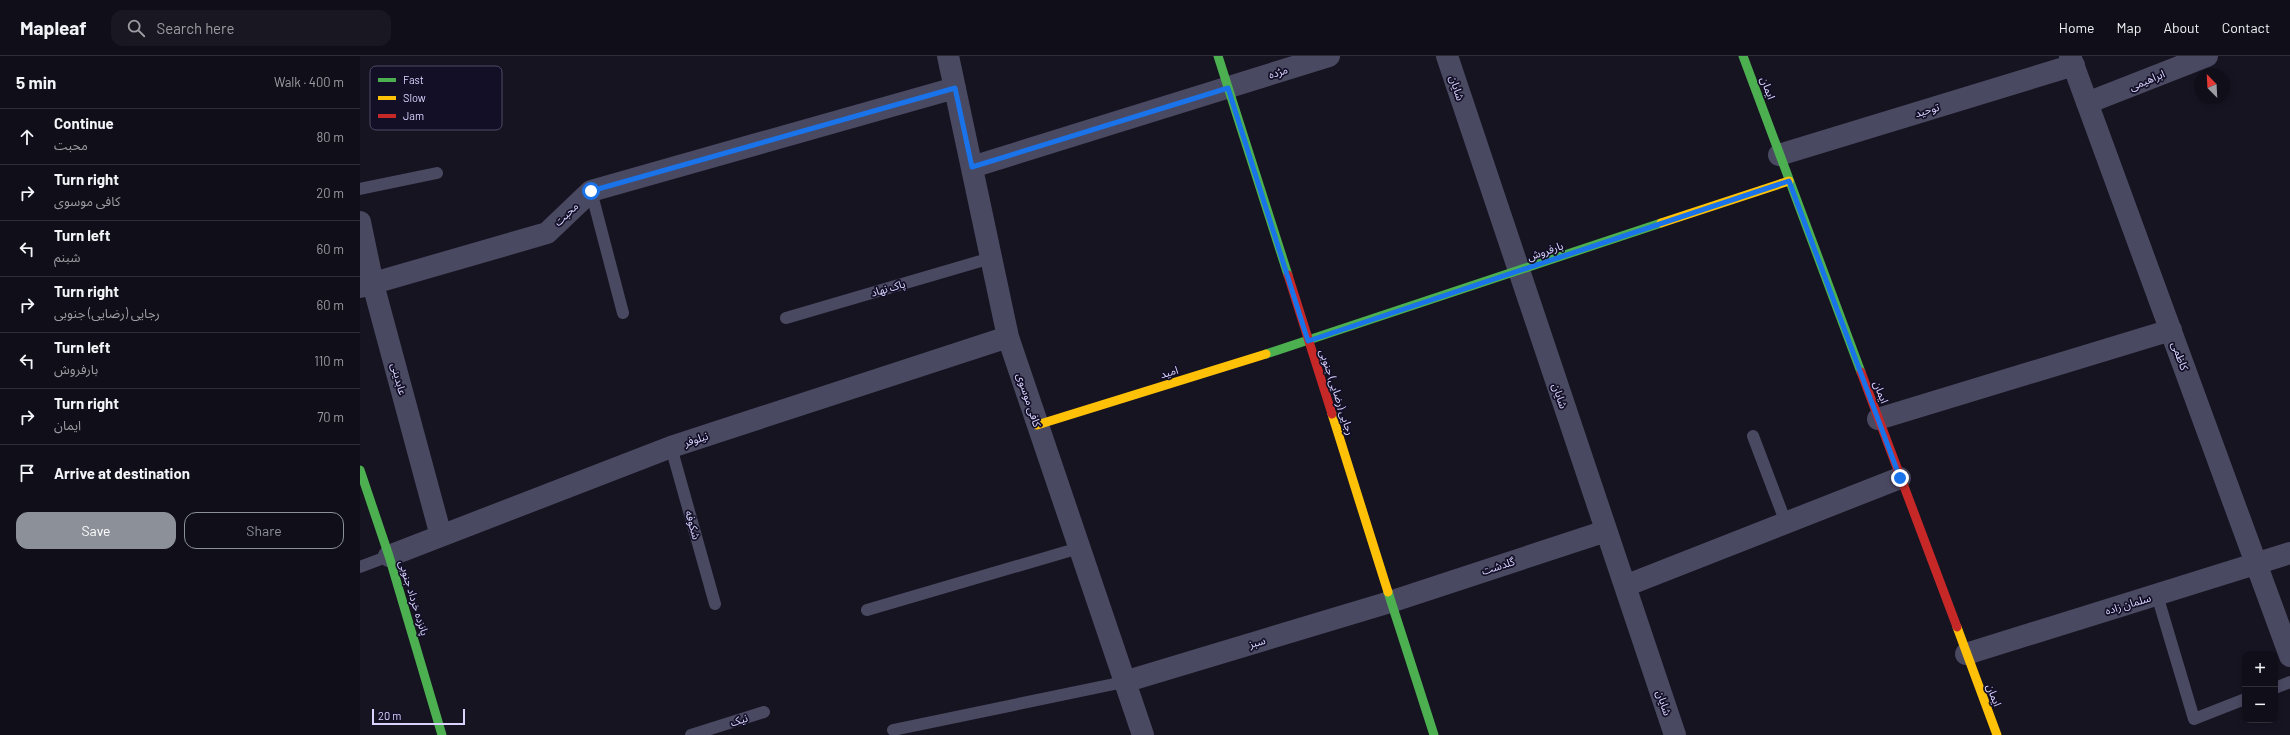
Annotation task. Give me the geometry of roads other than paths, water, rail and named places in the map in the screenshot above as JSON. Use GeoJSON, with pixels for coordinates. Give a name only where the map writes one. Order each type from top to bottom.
{"type":"FeatureCollection","features":[{"type":"Feature","properties":{"kind":"street","name":"کافی موسوی"},"geometry":{"type":"LineString","coordinates":[[948,56],[1008,337],[1143,735]]}},
{"type":"Feature","properties":{"kind":"street","name":"رجایی (رضایی) جنوبی"},"geometry":{"type":"LineString","coordinates":[[1218,56],[1390,602],[1434,735]]}},
{"type":"Feature","properties":{"kind":"street","name":"مژده"},"geometry":{"type":"LineString","coordinates":[[972,167],[1329,56]]}},
{"type":"Feature","properties":{"kind":"street","name":"شایان"},"geometry":{"type":"LineString","coordinates":[[1447,56],[1518,273],[1675,735]]}},
{"type":"Feature","properties":{"kind":"street","name":"ابراهیمی"},"geometry":{"type":"LineString","coordinates":[[2087,103],[2207,56]]}},
{"type":"Feature","properties":{"kind":"street","name":"ایمان"},"geometry":{"type":"LineString","coordinates":[[1747,57],[1789,181],[1996,735]]}},
{"type":"Feature","properties":{"kind":"street","name":"کاظمی"},"geometry":{"type":"LineString","coordinates":[[2072,60],[2290,656]]}},
{"type":"Feature","properties":{"kind":"street","name":"توحید"},"geometry":{"type":"LineString","coordinates":[[1780,155],[2072,60]]}},
{"type":"Feature","properties":{"kind":"street","name":"محبت"},"geometry":{"type":"LineString","coordinates":[[366,286],[547,233],[591,191],[955,88]]}},
{"type":"Feature","properties":{"kind":"street","name":"بارفروش"},"geometry":{"type":"LineString","coordinates":[[1308,341],[1518,273],[1789,181]]}},
{"type":"Feature","properties":{"kind":"street","name":"عابدینی"},"geometry":{"type":"LineString","coordinates":[[360,222],[366,286],[441,536]]}},
{"type":"Feature","properties":{"kind":"street"},"geometry":{"type":"LineString","coordinates":[[1878,419],[2171,330]]}},
{"type":"Feature","properties":{"kind":"street","name":"نیلوفر"},"geometry":{"type":"LineString","coordinates":[[389,556],[671,447],[1008,337]]}},
{"type":"Feature","properties":{"kind":"street","name":"امید"},"geometry":{"type":"LineString","coordinates":[[1037,425],[1308,341]]}},
{"type":"Feature","properties":{"kind":"street","name":"پانزده خرداد جنوبی"},"geometry":{"type":"LineString","coordinates":[[360,470],[389,556],[442,735]]}},
{"type":"Feature","properties":{"kind":"street"},"geometry":{"type":"LineString","coordinates":[[1625,586],[1900,478]]}},
{"type":"Feature","properties":{"kind":"street","name":"گلدشت"},"geometry":{"type":"LineString","coordinates":[[1390,602],[1606,531]]}},
{"type":"Feature","properties":{"kind":"street","name":"سلمان زاده"},"geometry":{"type":"LineString","coordinates":[[1966,654],[2290,553]]}},
{"type":"Feature","properties":{"kind":"street","name":"سبز"},"geometry":{"type":"LineString","coordinates":[[1124,682],[1390,602]]}},
{"type":"Feature","properties":{"kind":"lane"},"geometry":{"type":"LineString","coordinates":[[360,189],[437,173]]}},
{"type":"Feature","properties":{"kind":"lane"},"geometry":{"type":"LineString","coordinates":[[591,191],[623,313]]}},
{"type":"Feature","properties":{"kind":"lane","name":"پاک نهاد"},"geometry":{"type":"LineString","coordinates":[[786,318],[991,258]]}},
{"type":"Feature","properties":{"kind":"lane"},"geometry":{"type":"LineString","coordinates":[[1753,436],[1786,523]]}},
{"type":"Feature","properties":{"kind":"lane","name":"شکوفه"},"geometry":{"type":"LineString","coordinates":[[671,447],[715,604]]}},
{"type":"Feature","properties":{"kind":"lane"},"geometry":{"type":"LineString","coordinates":[[867,610],[1079,548]]}},
{"type":"Feature","properties":{"kind":"lane"},"geometry":{"type":"LineString","coordinates":[[360,567],[389,556]]}},
{"type":"Feature","properties":{"kind":"lane"},"geometry":{"type":"LineString","coordinates":[[2157,595],[2194,719],[2242,700]]}},
{"type":"Feature","properties":{"kind":"lane"},"geometry":{"type":"LineString","coordinates":[[893,730],[1124,682]]}},
{"type":"Feature","properties":{"kind":"lane"},"geometry":{"type":"LineString","coordinates":[[2278,687],[2290,682]]}},
{"type":"Feature","properties":{"kind":"lane","name":"نیک"},"geometry":{"type":"LineString","coordinates":[[691,735],[764,712]]}}]}
